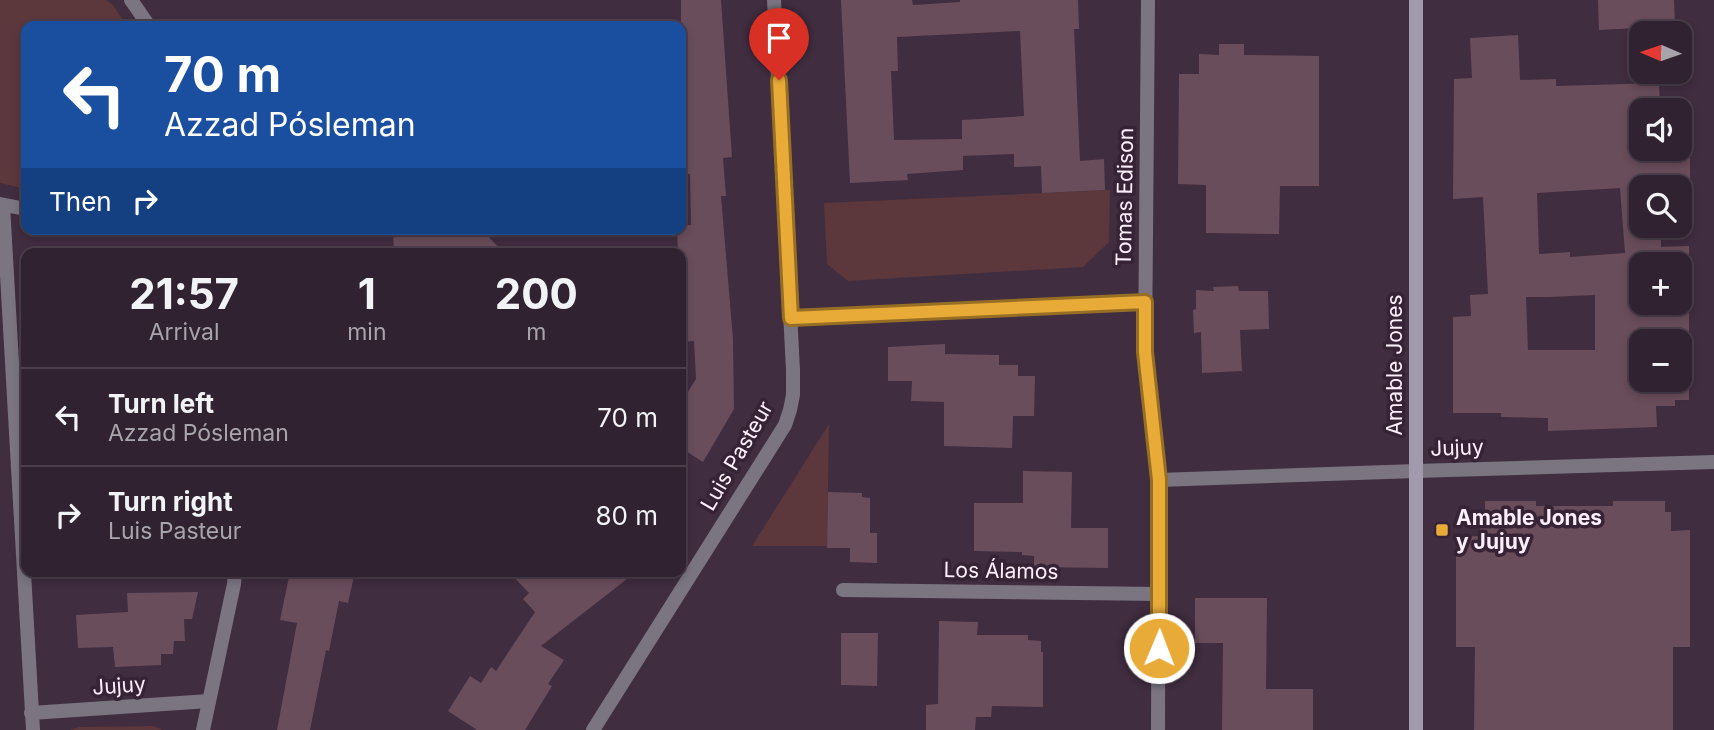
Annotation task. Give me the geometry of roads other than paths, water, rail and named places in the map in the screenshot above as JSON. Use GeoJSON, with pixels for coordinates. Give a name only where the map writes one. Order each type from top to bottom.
{"type":"FeatureCollection","features":[{"type":"Feature","properties":{"kind":"street"},"geometry":{"type":"LineString","coordinates":[[131,0],[146,21]]}},
{"type":"Feature","properties":{"kind":"street","name":"Luis Pasteur"},"geometry":{"type":"LineString","coordinates":[[593,730],[785,425],[790,410],[793,395],[791,318],[774,0]]}},
{"type":"Feature","properties":{"kind":"street","name":"Tomas Edison"},"geometry":{"type":"LineString","coordinates":[[1148,0],[1145,352],[1159,480],[1158,730]]}},
{"type":"Feature","properties":{"kind":"street","name":"Amable Jones"},"geometry":{"type":"LineString","coordinates":[[1416,0],[1416,730]]}},
{"type":"Feature","properties":{"kind":"street"},"geometry":{"type":"LineString","coordinates":[[21,208],[2,205],[21,527]]}},
{"type":"Feature","properties":{"kind":"street"},"geometry":{"type":"LineString","coordinates":[[791,318],[1145,302]]}},
{"type":"Feature","properties":{"kind":"street","name":"Jujuy"},"geometry":{"type":"LineString","coordinates":[[1159,480],[1714,463]]}},
{"type":"Feature","properties":{"kind":"street"},"geometry":{"type":"LineString","coordinates":[[24,577],[33,730]]}},
{"type":"Feature","properties":{"kind":"street"},"geometry":{"type":"LineString","coordinates":[[203,730],[235,577]]}},
{"type":"Feature","properties":{"kind":"street","name":"Los Álamos"},"geometry":{"type":"LineString","coordinates":[[843,590],[1160,594]]}},
{"type":"Feature","properties":{"kind":"street","name":"Jujuy"},"geometry":{"type":"LineString","coordinates":[[32,713],[209,701]]}},
{"type":"Feature","properties":{"kind":"place","name":"Amable Jones y Jujuy"},"geometry":{"type":"Point","coordinates":[1442,530]}}]}
